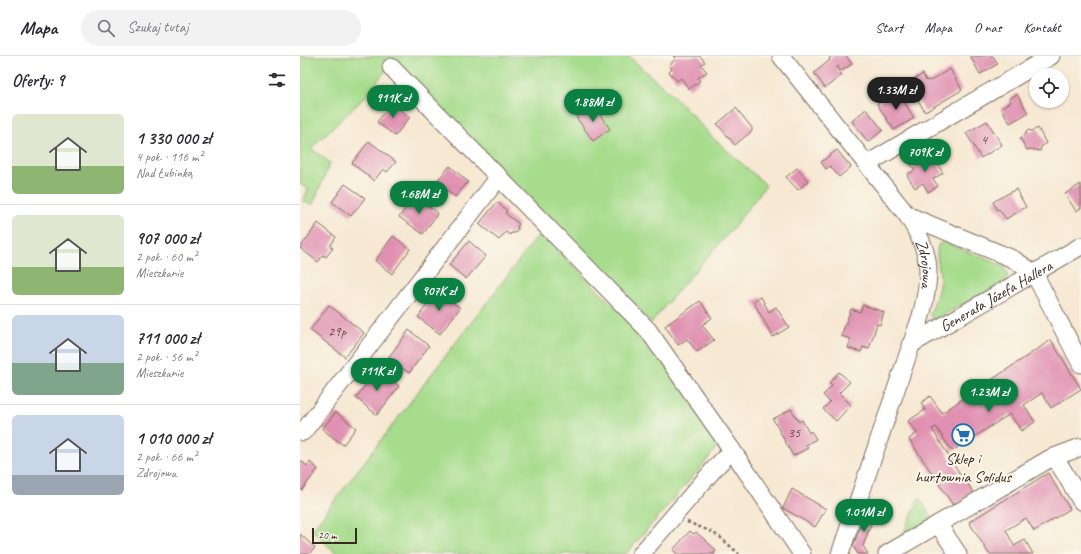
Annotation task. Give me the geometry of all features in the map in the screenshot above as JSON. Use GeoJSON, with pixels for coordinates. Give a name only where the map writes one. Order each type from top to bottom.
{"type":"FeatureCollection","features":[{"type":"Feature","properties":{"kind":"street","name":"Zdrojowa"},"geometry":{"type":"LineString","coordinates":[[781,56],[867,164],[916,229],[927,259],[929,274],[928,290],[921,316],[840,554]]}},
{"type":"Feature","properties":{"kind":"street"},"geometry":{"type":"LineString","coordinates":[[867,164],[1051,56]]}},
{"type":"Feature","properties":{"kind":"street"},"geometry":{"type":"LineString","coordinates":[[392,67],[648,330],[732,450],[802,554]]}},
{"type":"Feature","properties":{"kind":"street"},"geometry":{"type":"LineString","coordinates":[[303,432],[499,177]]}},
{"type":"Feature","properties":{"kind":"street"},"geometry":{"type":"LineString","coordinates":[[906,215],[1013,259],[1034,273],[1081,364]]}},
{"type":"Feature","properties":{"kind":"street","name":"Generała Józefa Hallera"},"geometry":{"type":"LineString","coordinates":[[910,345],[1081,246]]}},
{"type":"Feature","properties":{"kind":"street"},"geometry":{"type":"LineString","coordinates":[[887,554],[1048,459],[1081,447]]}},
{"type":"Feature","properties":{"kind":"street"},"geometry":{"type":"LineString","coordinates":[[641,554],[714,468],[732,450]]}},
{"type":"Feature","properties":{"kind":"street"},"geometry":{"type":"LineString","coordinates":[[1055,457],[1081,501]]}},
{"type":"Feature","properties":{"kind":"street"},"geometry":{"type":"LineString","coordinates":[[938,524],[958,554]]}},
{"type":"Feature","properties":{"kind":"path"},"geometry":{"type":"LineString","coordinates":[[674,515],[681,520],[710,531],[720,537],[739,554]]}},
{"type":"Feature","properties":{"kind":"green space"},"geometry":{"type":"Polygon","coordinates":[[[300,56],[628,56],[677,99],[713,138],[766,185],[733,228],[651,323],[386,70],[366,96],[311,148],[330,163],[313,204],[303,202],[308,189],[300,184],[300,56]]]}},
{"type":"Feature","properties":{"kind":"green space"},"geometry":{"type":"Polygon","coordinates":[[[540,233],[644,336],[722,440],[708,459],[626,554],[337,554],[312,530],[540,233]]]}},
{"type":"Feature","properties":{"kind":"green space"},"geometry":{"type":"Polygon","coordinates":[[[945,242],[1003,266],[1008,274],[1006,281],[934,320],[930,315],[940,278],[937,252],[939,244],[945,242]]]}},
{"type":"Feature","properties":{"kind":"green space"},"geometry":{"type":"Polygon","coordinates":[[[919,498],[933,518],[901,539],[919,498]]]}},
{"type":"Feature","properties":{"kind":"building"},"geometry":{"type":"Polygon","coordinates":[[[673,56],[700,56],[705,62],[701,65],[707,72],[698,78],[700,81],[689,89],[681,78],[677,81],[669,72],[672,69],[669,65],[676,59],[673,56]]]}},
{"type":"Feature","properties":{"kind":"building"},"geometry":{"type":"Polygon","coordinates":[[[832,56],[846,56],[852,64],[841,71],[838,66],[836,68],[842,75],[825,88],[814,73],[830,60],[829,58],[832,56]]]}},
{"type":"Feature","properties":{"kind":"building"},"geometry":{"type":"Polygon","coordinates":[[[970,56],[993,56],[998,64],[980,74],[970,56]]]}},
{"type":"Feature","properties":{"kind":"building"},"geometry":{"type":"Polygon","coordinates":[[[950,69],[962,90],[925,112],[908,83],[923,74],[926,81],[930,81],[950,69]]]}},
{"type":"Feature","properties":{"kind":"building"},"geometry":{"type":"Polygon","coordinates":[[[897,91],[914,118],[894,130],[877,104],[897,91]]]}},
{"type":"Feature","properties":{"kind":"building"},"geometry":{"type":"Polygon","coordinates":[[[1017,94],[1028,113],[1010,123],[1001,108],[1011,102],[1009,99],[1017,94]]]}},
{"type":"Feature","properties":{"kind":"building"},"geometry":{"type":"Polygon","coordinates":[[[391,103],[410,117],[395,136],[377,122],[391,103]]]}},
{"type":"Feature","properties":{"kind":"building"},"geometry":{"type":"Polygon","coordinates":[[[593,105],[610,129],[593,141],[576,117],[593,105]]]}},
{"type":"Feature","properties":{"kind":"building"},"geometry":{"type":"Polygon","coordinates":[[[736,108],[752,128],[752,131],[735,145],[717,124],[736,108]]]}},
{"type":"Feature","properties":{"kind":"building"},"geometry":{"type":"Polygon","coordinates":[[[866,109],[883,130],[868,142],[852,121],[866,109]]]}},
{"type":"Feature","properties":{"kind":"building"},"geometry":{"type":"Polygon","coordinates":[[[987,121],[1002,145],[981,158],[966,133],[987,121]]]}},
{"type":"Feature","properties":{"kind":"building"},"geometry":{"type":"Polygon","coordinates":[[[1038,128],[1046,143],[1041,147],[1040,151],[1031,149],[1027,150],[1020,138],[1026,134],[1027,130],[1032,131],[1038,128]]]}},
{"type":"Feature","properties":{"kind":"building"},"geometry":{"type":"Polygon","coordinates":[[[369,141],[396,162],[387,172],[383,169],[374,181],[352,163],[369,141]]]}},
{"type":"Feature","properties":{"kind":"building"},"geometry":{"type":"Polygon","coordinates":[[[837,150],[851,167],[839,177],[830,166],[826,169],[821,162],[837,150]]]}},
{"type":"Feature","properties":{"kind":"building"},"geometry":{"type":"Polygon","coordinates":[[[932,155],[943,173],[933,179],[938,186],[928,192],[923,183],[915,188],[907,175],[915,170],[910,163],[918,158],[922,164],[925,162],[924,160],[932,155]]]}},
{"type":"Feature","properties":{"kind":"building"},"geometry":{"type":"Polygon","coordinates":[[[450,166],[468,182],[455,197],[436,182],[450,166]]]}},
{"type":"Feature","properties":{"kind":"building"},"geometry":{"type":"Polygon","coordinates":[[[797,168],[808,181],[798,190],[786,177],[797,168]]]}},
{"type":"Feature","properties":{"kind":"building"},"geometry":{"type":"Polygon","coordinates":[[[345,184],[365,198],[351,216],[332,202],[345,184]]]}},
{"type":"Feature","properties":{"kind":"building"},"geometry":{"type":"Polygon","coordinates":[[[1081,184],[1081,208],[1076,211],[1065,194],[1081,184]]]}},
{"type":"Feature","properties":{"kind":"building"},"geometry":{"type":"Polygon","coordinates":[[[1016,189],[1026,207],[1006,219],[999,209],[997,210],[993,202],[1016,189]]]}},
{"type":"Feature","properties":{"kind":"building"},"geometry":{"type":"Polygon","coordinates":[[[415,196],[438,213],[423,234],[399,217],[415,196]]]}},
{"type":"Feature","properties":{"kind":"building"},"geometry":{"type":"Polygon","coordinates":[[[497,202],[507,211],[505,213],[519,224],[515,233],[511,233],[510,235],[506,232],[499,240],[479,224],[497,202]]]}},
{"type":"Feature","properties":{"kind":"building"},"geometry":{"type":"Polygon","coordinates":[[[318,223],[336,237],[330,246],[333,248],[326,257],[323,255],[318,262],[300,248],[318,223]]]}},
{"type":"Feature","properties":{"kind":"building"},"geometry":{"type":"Polygon","coordinates":[[[393,236],[410,249],[392,274],[375,261],[393,236]]]}},
{"type":"Feature","properties":{"kind":"building"},"geometry":{"type":"Polygon","coordinates":[[[469,241],[486,256],[466,279],[449,265],[469,241]]]}},
{"type":"Feature","properties":{"kind":"building"},"geometry":{"type":"Polygon","coordinates":[[[438,291],[460,308],[440,334],[418,317],[438,291]]]}},
{"type":"Feature","properties":{"kind":"building"},"geometry":{"type":"Polygon","coordinates":[[[761,297],[769,312],[776,307],[789,327],[773,337],[753,301],[761,297]]]}},
{"type":"Feature","properties":{"kind":"building"},"geometry":{"type":"Polygon","coordinates":[[[700,301],[712,318],[702,325],[714,340],[697,352],[687,339],[678,345],[665,326],[700,301]]]}},
{"type":"Feature","properties":{"kind":"building"},"geometry":{"type":"Polygon","coordinates":[[[329,305],[364,333],[345,357],[310,330],[329,305]]]}},
{"type":"Feature","properties":{"kind":"building"},"geometry":{"type":"Polygon","coordinates":[[[863,305],[884,312],[880,325],[877,324],[869,349],[863,347],[861,352],[848,348],[851,339],[841,336],[851,309],[860,312],[863,305]]]}},
{"type":"Feature","properties":{"kind":"building"},"geometry":{"type":"Polygon","coordinates":[[[409,330],[429,346],[409,373],[388,358],[409,330]]]}},
{"type":"Feature","properties":{"kind":"building"},"geometry":{"type":"Polygon","coordinates":[[[1051,340],[1081,389],[1051,408],[1042,393],[1024,405],[1035,422],[1021,431],[1010,414],[952,451],[936,427],[932,429],[965,482],[966,481],[975,495],[955,508],[909,439],[917,433],[908,421],[925,410],[921,403],[930,396],[942,413],[1051,340]]]}},
{"type":"Feature","properties":{"kind":"building"},"geometry":{"type":"Polygon","coordinates":[[[377,369],[399,386],[377,415],[356,398],[377,369]]]}},
{"type":"Feature","properties":{"kind":"building"},"geometry":{"type":"Polygon","coordinates":[[[839,372],[850,382],[839,393],[851,405],[836,421],[823,409],[830,402],[823,395],[832,386],[829,383],[839,372]]]}},
{"type":"Feature","properties":{"kind":"building"},"geometry":{"type":"Polygon","coordinates":[[[791,409],[799,422],[802,420],[809,433],[811,431],[816,439],[806,445],[808,448],[793,456],[773,419],[791,409]]]}},
{"type":"Feature","properties":{"kind":"building"},"geometry":{"type":"Polygon","coordinates":[[[336,412],[356,428],[343,445],[322,429],[336,412]]]}},
{"type":"Feature","properties":{"kind":"building"},"geometry":{"type":"Polygon","coordinates":[[[300,460],[307,466],[310,462],[318,469],[302,490],[300,489],[300,460]]]}},
{"type":"Feature","properties":{"kind":"building"},"geometry":{"type":"Polygon","coordinates":[[[1048,473],[1070,509],[1034,531],[1026,518],[1006,530],[1014,546],[1025,540],[1033,554],[989,554],[969,522],[1048,473]]]}},
{"type":"Feature","properties":{"kind":"building"},"geometry":{"type":"Polygon","coordinates":[[[792,489],[826,509],[815,527],[783,508],[792,489]]]}},
{"type":"Feature","properties":{"kind":"building"},"geometry":{"type":"Polygon","coordinates":[[[867,510],[875,513],[863,546],[868,554],[858,554],[853,546],[867,510]]]}},
{"type":"Feature","properties":{"kind":"building"},"geometry":{"type":"Polygon","coordinates":[[[690,531],[694,534],[696,532],[716,550],[714,553],[715,554],[677,554],[673,550],[690,531]]]}},
{"type":"Feature","properties":{"kind":"building"},"geometry":{"type":"Polygon","coordinates":[[[300,534],[315,548],[309,554],[300,554],[300,534]]]}},
{"type":"Feature","properties":{"kind":"place","name":"Sklep i hurtownia Solidus"},"geometry":{"type":"Point","coordinates":[963,435]}}]}
